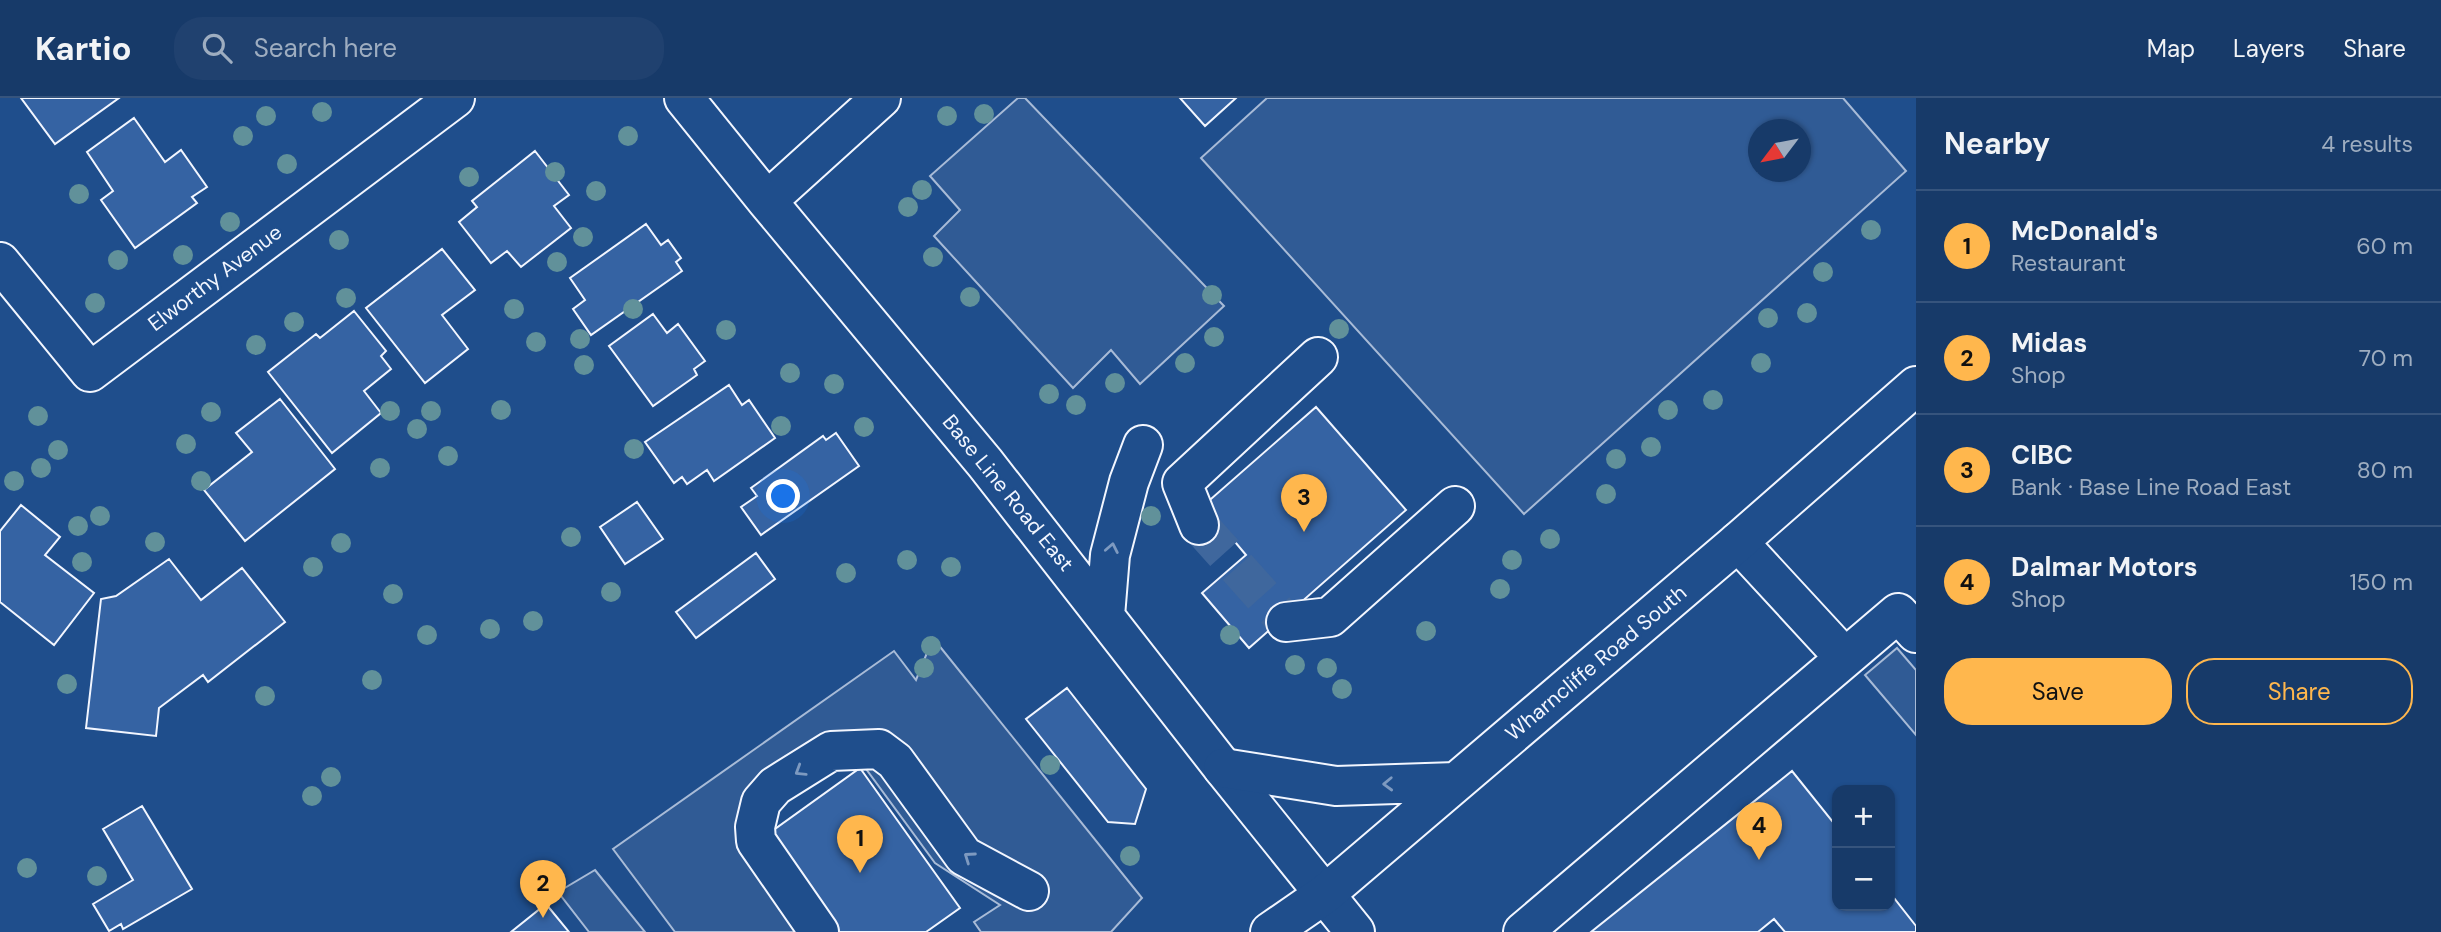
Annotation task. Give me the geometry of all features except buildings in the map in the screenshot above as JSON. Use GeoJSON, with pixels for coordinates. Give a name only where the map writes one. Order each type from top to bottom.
{"type":"FeatureCollection","features":[{"type":"Feature","properties":{"kind":"street","name":"Elworthy Avenue"},"geometry":{"type":"LineString","coordinates":[[0,262],[90,372],[455,98]]}},
{"type":"Feature","properties":{"kind":"street","name":"Base Line Road East"},"geometry":{"type":"LineString","coordinates":[[684,98],[985,463],[1355,932]]}},
{"type":"Feature","properties":{"kind":"street"},"geometry":{"type":"LineString","coordinates":[[767,201],[881,98]]}},
{"type":"Feature","properties":{"kind":"street"},"geometry":{"type":"LineString","coordinates":[[1199,525],[1182,483],[1318,357]]}},
{"type":"Feature","properties":{"kind":"street","name":"Wharncliffe Road South"},"geometry":{"type":"LineString","coordinates":[[1270,932],[1325,894],[1738,542],[1916,386]]}},
{"type":"Feature","properties":{"kind":"street"},"geometry":{"type":"LineString","coordinates":[[1105,616],[1110,555],[1129,482],[1143,445]]}},
{"type":"Feature","properties":{"kind":"street"},"geometry":{"type":"LineString","coordinates":[[1286,622],[1330,617],[1455,506]]}},
{"type":"Feature","properties":{"kind":"street"},"geometry":{"type":"LineString","coordinates":[[1738,542],[1844,657]]}},
{"type":"Feature","properties":{"kind":"street"},"geometry":{"type":"LineString","coordinates":[[1523,932],[1898,612],[1916,633]]}},
{"type":"Feature","properties":{"kind":"street"},"geometry":{"type":"LineString","coordinates":[[819,932],[756,841],[755,827],[761,802],[775,786],[831,751],[879,749],[895,761],[964,856],[1029,891]]}},
{"type":"Feature","properties":{"kind":"street"},"geometry":{"type":"LineString","coordinates":[[1223,768],[1336,786],[1456,782]]}},
{"type":"Feature","properties":{"kind":"shaded area"},"geometry":{"type":"Polygon","coordinates":[[[1018,98],[1025,98],[1224,306],[1140,384],[1111,350],[1073,388],[934,236],[960,210],[930,176],[1018,98]]]}},
{"type":"Feature","properties":{"kind":"shaded area"},"geometry":{"type":"Polygon","coordinates":[[[1267,98],[1843,98],[1906,171],[1524,514],[1201,158],[1267,98]]]}},
{"type":"Feature","properties":{"kind":"shaded area"},"geometry":{"type":"Polygon","coordinates":[[[933,638],[1142,898],[1111,932],[981,932],[974,922],[1000,905],[935,863],[858,758],[822,765],[740,829],[811,932],[675,932],[613,849],[894,651],[916,680],[933,638]]]}},
{"type":"Feature","properties":{"kind":"shaded area"},"geometry":{"type":"Polygon","coordinates":[[[1897,648],[1916,670],[1916,735],[1865,675],[1897,648]]]}},
{"type":"Feature","properties":{"kind":"shaded area"},"geometry":{"type":"Polygon","coordinates":[[[595,870],[645,932],[589,932],[558,892],[595,870]]]}},
{"type":"Feature","properties":{"kind":"tunnel"},"geometry":{"type":"LineString","coordinates":[[1199,525],[1286,622]]}},
{"type":"Feature","properties":{"kind":"place","name":"CIBC"},"geometry":{"type":"Point","coordinates":[1304,532]}},
{"type":"Feature","properties":{"kind":"place","name":"Dalmar Motors"},"geometry":{"type":"Point","coordinates":[1759,860]}},
{"type":"Feature","properties":{"kind":"place","name":"McDonald's"},"geometry":{"type":"Point","coordinates":[860,873]}},
{"type":"Feature","properties":{"kind":"place","name":"Midas"},"geometry":{"type":"Point","coordinates":[543,918]}}]}
